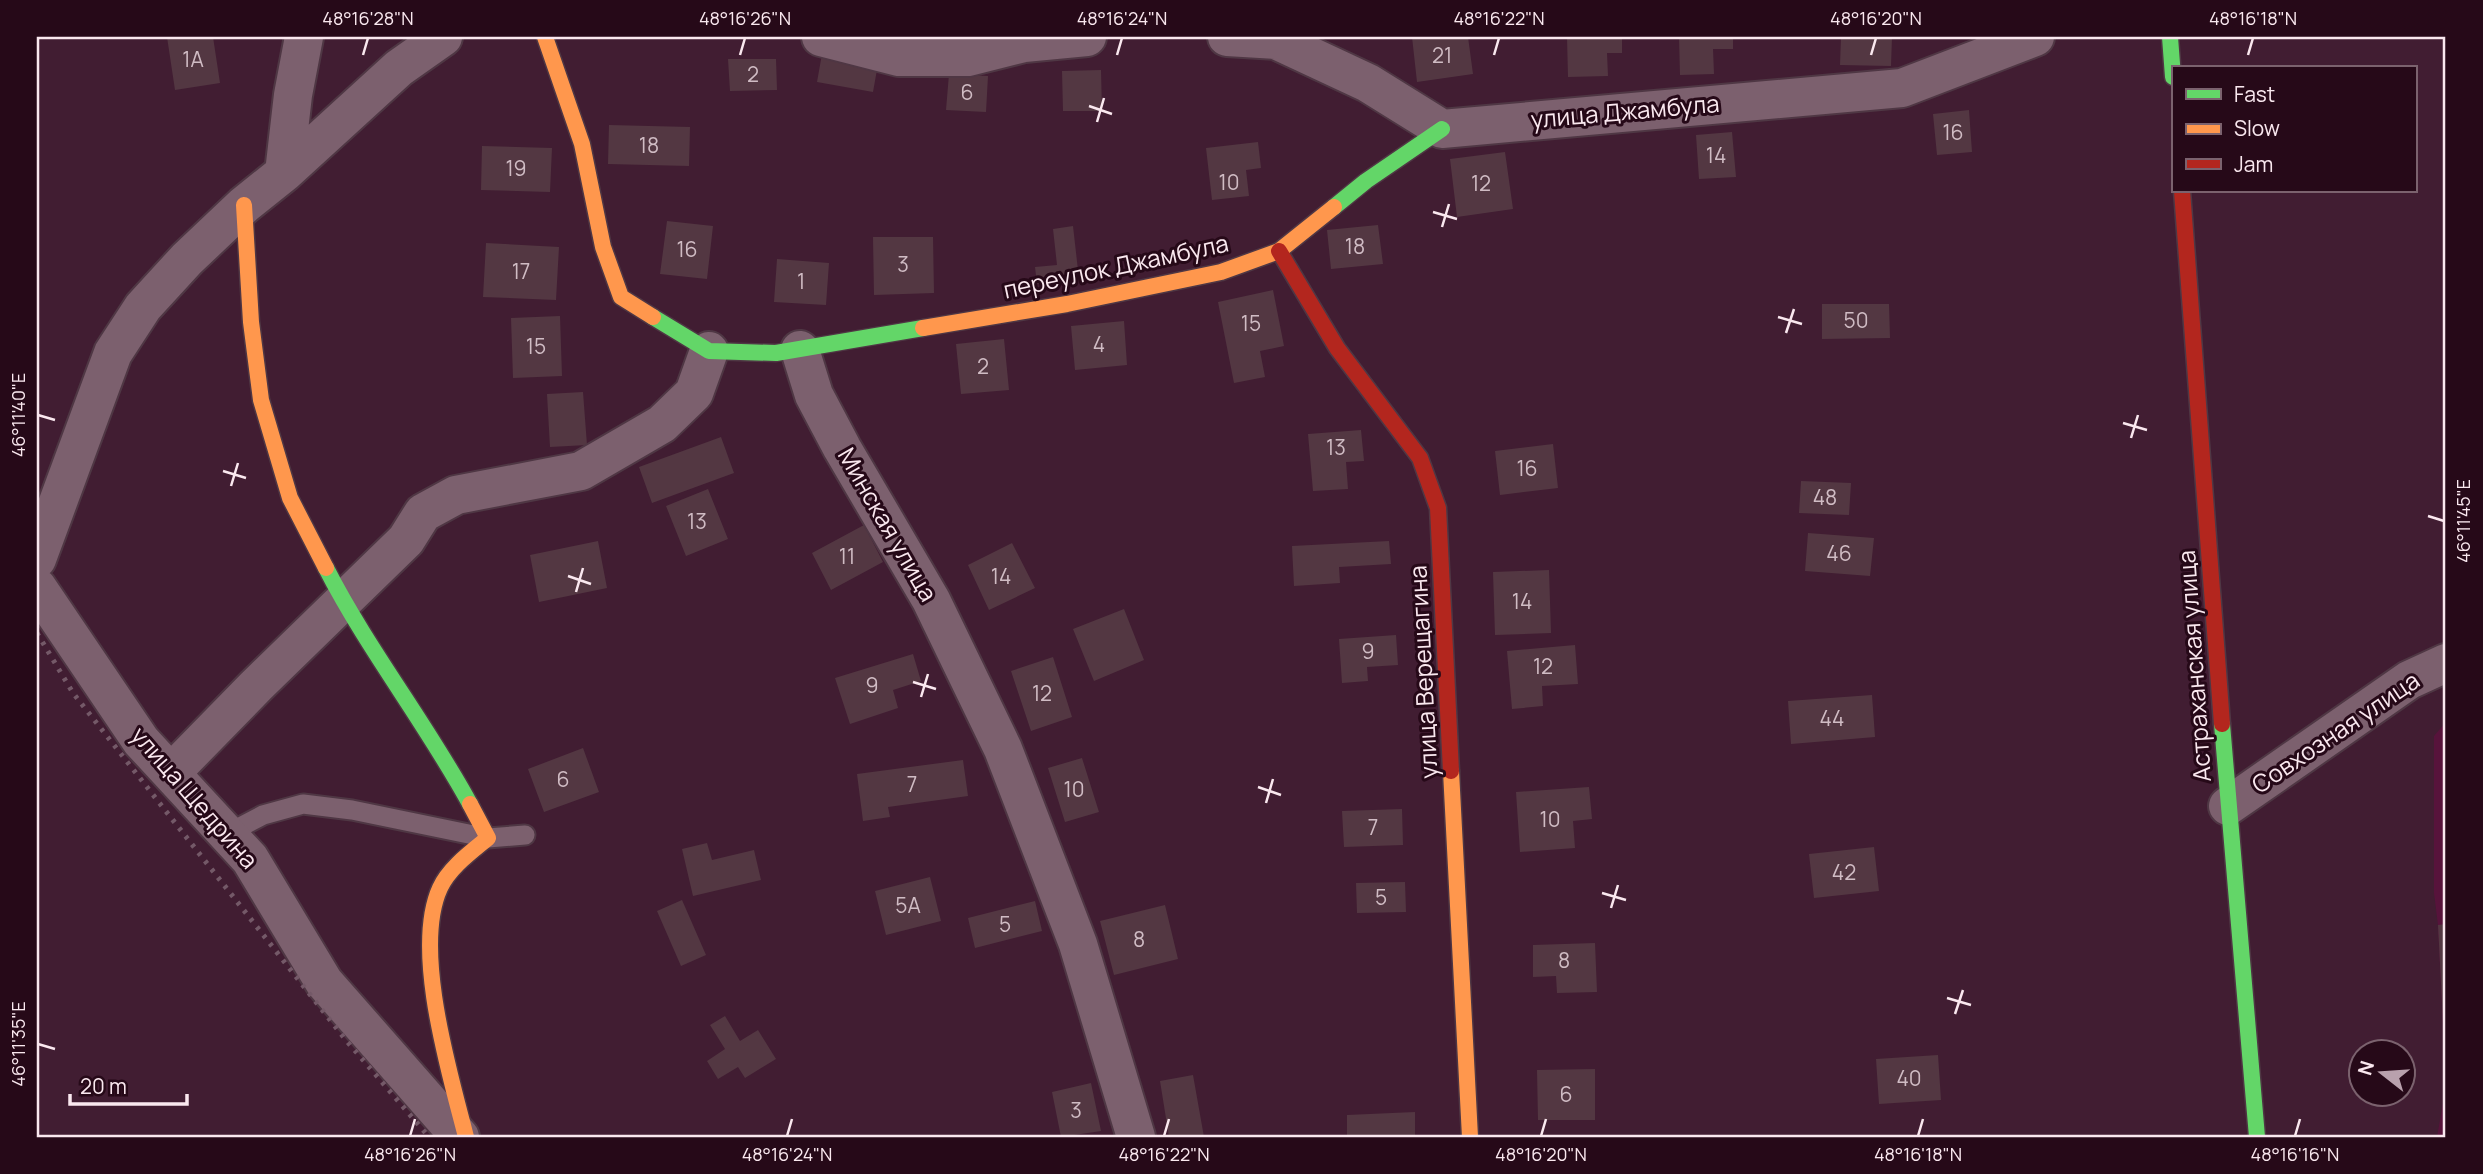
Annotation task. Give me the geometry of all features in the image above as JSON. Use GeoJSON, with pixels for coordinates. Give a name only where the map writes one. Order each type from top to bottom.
{"type":"FeatureCollection","features":[{"type":"Feature","properties":{"kind":"street"},"geometry":{"type":"LineString","coordinates":[[284,173],[293,95],[304,37]]}},
{"type":"Feature","properties":{"kind":"street"},"geometry":{"type":"LineString","coordinates":[[37,559],[113,353],[143,307],[187,259],[244,205],[284,173],[399,68],[443,37]]}},
{"type":"Feature","properties":{"kind":"street"},"geometry":{"type":"LineString","coordinates":[[545,37],[582,144],[603,247],[621,297],[709,351],[776,354],[800,349]]}},
{"type":"Feature","properties":{"kind":"street"},"geometry":{"type":"LineString","coordinates":[[821,37],[899,57],[968,57],[1024,43],[1087,37]]}},
{"type":"Feature","properties":{"kind":"street"},"geometry":{"type":"LineString","coordinates":[[1227,37],[1276,40],[1368,83],[1442,129]]}},
{"type":"Feature","properties":{"kind":"street","name":"улица Джамбула"},"geometry":{"type":"LineString","coordinates":[[1442,129],[1902,88],[2035,37]]}},
{"type":"Feature","properties":{"kind":"street"},"geometry":{"type":"LineString","coordinates":[[2170,37],[2172,66]]}},
{"type":"Feature","properties":{"kind":"street","name":"переулок Джамбула"},"geometry":{"type":"LineString","coordinates":[[800,349],[1067,304],[1221,272],[1279,251],[1366,181],[1442,129]]}},
{"type":"Feature","properties":{"kind":"street","name":"Астраханская улица"},"geometry":{"type":"LineString","coordinates":[[2182,192],[2228,806],[2257,1137]]}},
{"type":"Feature","properties":{"kind":"street"},"geometry":{"type":"LineString","coordinates":[[244,205],[251,321],[261,400],[290,498],[344,603],[450,767],[488,838],[453,869],[438,891],[430,928],[433,984],[450,1075],[466,1137]]}},
{"type":"Feature","properties":{"kind":"street","name":"улица Верещагина"},"geometry":{"type":"LineString","coordinates":[[1279,251],[1337,348],[1420,458],[1438,508],[1470,1137]]}},
{"type":"Feature","properties":{"kind":"street","name":"Минская улица"},"geometry":{"type":"LineString","coordinates":[[800,349],[814,396],[931,600],[1003,749],[1078,944],[1136,1137]]}},
{"type":"Feature","properties":{"kind":"street"},"geometry":{"type":"LineString","coordinates":[[171,773],[406,540],[423,513],[456,495],[581,471],[662,424],[694,393],[709,351]]}},
{"type":"Feature","properties":{"kind":"street","name":"улица Щедрина"},"geometry":{"type":"LineString","coordinates":[[37,587],[141,741],[250,859],[324,982],[460,1137]]}},
{"type":"Feature","properties":{"kind":"street","name":"Совхозная улица"},"geometry":{"type":"LineString","coordinates":[[2228,806],[2409,680],[2446,663]]}},
{"type":"Feature","properties":{"kind":"lane"},"geometry":{"type":"LineString","coordinates":[[227,834],[263,815],[303,804],[352,810],[488,838],[525,835]]}},
{"type":"Feature","properties":{"kind":"shaded area"},"geometry":{"type":"Polygon","coordinates":[[[2446,722],[2446,1086],[2434,893],[2434,736],[2446,722]]]}},
{"type":"Feature","properties":{"kind":"shaded area"},"geometry":{"type":"Polygon","coordinates":[[[2446,1086],[2446,1137],[2437,1137],[2446,1086]]]}},
{"type":"Feature","properties":{"kind":"building"},"geometry":{"type":"Polygon","coordinates":[[[167,37],[213,37],[220,83],[175,90],[167,37]]]}},
{"type":"Feature","properties":{"kind":"building"},"geometry":{"type":"Polygon","coordinates":[[[1412,37],[1468,37],[1473,74],[1417,82],[1412,37]]]}},
{"type":"Feature","properties":{"kind":"building"},"geometry":{"type":"Polygon","coordinates":[[[1567,37],[1622,37],[1622,53],[1607,53],[1608,76],[1568,77],[1567,37]]]}},
{"type":"Feature","properties":{"kind":"building"},"geometry":{"type":"Polygon","coordinates":[[[1679,37],[1733,37],[1733,49],[1713,49],[1714,74],[1680,75],[1679,37]]]}},
{"type":"Feature","properties":{"kind":"building"},"geometry":{"type":"Polygon","coordinates":[[[1841,37],[1892,37],[1891,66],[1840,65],[1841,37]]]}},
{"type":"Feature","properties":{"kind":"building"},"geometry":{"type":"Polygon","coordinates":[[[822,54],[878,64],[873,92],[817,82],[822,54]]]}},
{"type":"Feature","properties":{"kind":"building"},"geometry":{"type":"Polygon","coordinates":[[[728,59],[776,59],[777,90],[730,91],[728,59]]]}},
{"type":"Feature","properties":{"kind":"building"},"geometry":{"type":"Polygon","coordinates":[[[1101,70],[1102,111],[1063,111],[1062,71],[1101,70]]]}},
{"type":"Feature","properties":{"kind":"building"},"geometry":{"type":"Polygon","coordinates":[[[949,74],[988,76],[986,112],[946,110],[949,74]]]}},
{"type":"Feature","properties":{"kind":"building"},"geometry":{"type":"Polygon","coordinates":[[[1969,110],[1972,152],[1937,155],[1933,114],[1969,110]]]}},
{"type":"Feature","properties":{"kind":"building"},"geometry":{"type":"Polygon","coordinates":[[[609,125],[690,127],[689,166],[608,164],[609,125]]]}},
{"type":"Feature","properties":{"kind":"building"},"geometry":{"type":"Polygon","coordinates":[[[1732,132],[1736,177],[1699,179],[1696,135],[1732,132]]]}},
{"type":"Feature","properties":{"kind":"building"},"geometry":{"type":"Polygon","coordinates":[[[1258,142],[1261,168],[1246,170],[1249,196],[1212,200],[1206,148],[1258,142]]]}},
{"type":"Feature","properties":{"kind":"building"},"geometry":{"type":"Polygon","coordinates":[[[482,146],[552,148],[550,192],[481,190],[482,146]]]}},
{"type":"Feature","properties":{"kind":"building"},"geometry":{"type":"Polygon","coordinates":[[[1505,152],[1513,209],[1457,217],[1450,159],[1505,152]]]}},
{"type":"Feature","properties":{"kind":"building"},"geometry":{"type":"Polygon","coordinates":[[[667,221],[713,226],[707,279],[660,274],[667,221]]]}},
{"type":"Feature","properties":{"kind":"building"},"geometry":{"type":"Polygon","coordinates":[[[1378,225],[1383,264],[1331,269],[1327,230],[1378,225]]]}},
{"type":"Feature","properties":{"kind":"building"},"geometry":{"type":"Polygon","coordinates":[[[1073,226],[1079,279],[1037,284],[1035,267],[1057,265],[1053,229],[1073,226]]]}},
{"type":"Feature","properties":{"kind":"building"},"geometry":{"type":"Polygon","coordinates":[[[873,237],[933,237],[934,293],[874,295],[873,237]]]}},
{"type":"Feature","properties":{"kind":"building"},"geometry":{"type":"Polygon","coordinates":[[[486,243],[559,247],[556,300],[483,297],[486,243]]]}},
{"type":"Feature","properties":{"kind":"building"},"geometry":{"type":"Polygon","coordinates":[[[777,259],[829,263],[826,305],[774,302],[777,259]]]}},
{"type":"Feature","properties":{"kind":"building"},"geometry":{"type":"Polygon","coordinates":[[[1273,290],[1284,346],[1260,351],[1265,377],[1234,383],[1218,302],[1273,290]]]}},
{"type":"Feature","properties":{"kind":"building"},"geometry":{"type":"Polygon","coordinates":[[[1822,304],[1889,304],[1890,338],[1822,339],[1822,304]]]}},
{"type":"Feature","properties":{"kind":"building"},"geometry":{"type":"Polygon","coordinates":[[[560,316],[562,376],[513,378],[511,318],[560,316]]]}},
{"type":"Feature","properties":{"kind":"building"},"geometry":{"type":"Polygon","coordinates":[[[1124,321],[1127,365],[1075,370],[1071,326],[1124,321]]]}},
{"type":"Feature","properties":{"kind":"building"},"geometry":{"type":"Polygon","coordinates":[[[1004,339],[1009,390],[961,394],[956,344],[1004,339]]]}},
{"type":"Feature","properties":{"kind":"building"},"geometry":{"type":"Polygon","coordinates":[[[583,392],[587,445],[550,447],[547,394],[583,392]]]}},
{"type":"Feature","properties":{"kind":"building"},"geometry":{"type":"Polygon","coordinates":[[[1361,430],[1364,461],[1346,462],[1348,489],[1313,491],[1308,434],[1361,430]]]}},
{"type":"Feature","properties":{"kind":"building"},"geometry":{"type":"Polygon","coordinates":[[[721,437],[734,473],[652,503],[639,467],[721,437]]]}},
{"type":"Feature","properties":{"kind":"building"},"geometry":{"type":"Polygon","coordinates":[[[1553,444],[1558,488],[1500,495],[1495,451],[1553,444]]]}},
{"type":"Feature","properties":{"kind":"building"},"geometry":{"type":"Polygon","coordinates":[[[1801,481],[1851,483],[1849,515],[1799,513],[1801,481]]]}},
{"type":"Feature","properties":{"kind":"building"},"geometry":{"type":"Polygon","coordinates":[[[708,489],[728,539],[686,556],[666,506],[708,489]]]}},
{"type":"Feature","properties":{"kind":"building"},"geometry":{"type":"Polygon","coordinates":[[[864,525],[883,562],[831,590],[812,553],[864,525]]]}},
{"type":"Feature","properties":{"kind":"building"},"geometry":{"type":"Polygon","coordinates":[[[1808,533],[1874,538],[1870,576],[1805,571],[1808,533]]]}},
{"type":"Feature","properties":{"kind":"building"},"geometry":{"type":"Polygon","coordinates":[[[598,541],[607,588],[539,602],[530,555],[598,541]]]}},
{"type":"Feature","properties":{"kind":"building"},"geometry":{"type":"Polygon","coordinates":[[[1389,541],[1391,564],[1339,567],[1340,583],[1294,586],[1292,546],[1389,541]]]}},
{"type":"Feature","properties":{"kind":"building"},"geometry":{"type":"Polygon","coordinates":[[[1012,543],[1035,588],[989,610],[968,565],[1012,543]]]}},
{"type":"Feature","properties":{"kind":"building"},"geometry":{"type":"Polygon","coordinates":[[[1549,570],[1551,633],[1495,635],[1493,572],[1549,570]]]}},
{"type":"Feature","properties":{"kind":"building"},"geometry":{"type":"Polygon","coordinates":[[[1124,609],[1144,660],[1094,681],[1073,629],[1124,609]]]}},
{"type":"Feature","properties":{"kind":"building"},"geometry":{"type":"Polygon","coordinates":[[[1396,635],[1398,665],[1367,667],[1368,681],[1342,683],[1339,639],[1396,635]]]}},
{"type":"Feature","properties":{"kind":"building"},"geometry":{"type":"Polygon","coordinates":[[[1575,645],[1578,684],[1542,686],[1543,706],[1512,709],[1507,651],[1575,645]]]}},
{"type":"Feature","properties":{"kind":"building"},"geometry":{"type":"Polygon","coordinates":[[[913,654],[921,681],[893,690],[898,708],[850,724],[835,678],[913,654]]]}},
{"type":"Feature","properties":{"kind":"building"},"geometry":{"type":"Polygon","coordinates":[[[1053,657],[1072,717],[1031,731],[1011,671],[1053,657]]]}},
{"type":"Feature","properties":{"kind":"building"},"geometry":{"type":"Polygon","coordinates":[[[1872,695],[1875,737],[1791,744],[1788,701],[1872,695]]]}},
{"type":"Feature","properties":{"kind":"building"},"geometry":{"type":"Polygon","coordinates":[[[583,748],[599,792],[544,812],[528,769],[583,748]]]}},
{"type":"Feature","properties":{"kind":"building"},"geometry":{"type":"Polygon","coordinates":[[[1082,758],[1099,812],[1065,822],[1048,768],[1082,758]]]}},
{"type":"Feature","properties":{"kind":"building"},"geometry":{"type":"Polygon","coordinates":[[[963,760],[968,796],[888,807],[890,817],[863,821],[857,774],[963,760]]]}},
{"type":"Feature","properties":{"kind":"building"},"geometry":{"type":"Polygon","coordinates":[[[1589,787],[1592,819],[1573,821],[1575,848],[1520,852],[1516,792],[1589,787]]]}},
{"type":"Feature","properties":{"kind":"building"},"geometry":{"type":"Polygon","coordinates":[[[1402,809],[1403,845],[1344,847],[1342,811],[1402,809]]]}},
{"type":"Feature","properties":{"kind":"building"},"geometry":{"type":"Polygon","coordinates":[[[707,843],[712,860],[754,850],[761,880],[693,896],[682,849],[707,843]]]}},
{"type":"Feature","properties":{"kind":"building"},"geometry":{"type":"Polygon","coordinates":[[[1874,847],[1879,891],[1814,898],[1809,854],[1874,847]]]}},
{"type":"Feature","properties":{"kind":"building"},"geometry":{"type":"Polygon","coordinates":[[[930,877],[941,921],[886,935],[875,891],[930,877]]]}},
{"type":"Feature","properties":{"kind":"building"},"geometry":{"type":"Polygon","coordinates":[[[1405,882],[1406,912],[1357,913],[1356,883],[1405,882]]]}},
{"type":"Feature","properties":{"kind":"building"},"geometry":{"type":"Polygon","coordinates":[[[682,900],[706,955],[681,966],[657,911],[682,900]]]}},
{"type":"Feature","properties":{"kind":"building"},"geometry":{"type":"Polygon","coordinates":[[[1035,901],[1042,931],[975,948],[968,918],[1035,901]]]}},
{"type":"Feature","properties":{"kind":"building"},"geometry":{"type":"Polygon","coordinates":[[[1165,905],[1178,959],[1114,975],[1100,921],[1165,905]]]}},
{"type":"Feature","properties":{"kind":"building"},"geometry":{"type":"Polygon","coordinates":[[[2446,924],[2446,1042],[2444,1042],[2438,925],[2446,924]]]}},
{"type":"Feature","properties":{"kind":"building"},"geometry":{"type":"Polygon","coordinates":[[[1595,943],[1597,992],[1557,993],[1556,976],[1533,977],[1533,945],[1595,943]]]}},
{"type":"Feature","properties":{"kind":"building"},"geometry":{"type":"Polygon","coordinates":[[[725,1016],[740,1041],[758,1030],[776,1059],[745,1078],[738,1067],[718,1079],[707,1061],[725,1049],[710,1025],[725,1016]]]}},
{"type":"Feature","properties":{"kind":"building"},"geometry":{"type":"Polygon","coordinates":[[[1938,1055],[1941,1100],[1879,1104],[1876,1059],[1938,1055]]]}},
{"type":"Feature","properties":{"kind":"building"},"geometry":{"type":"Polygon","coordinates":[[[1595,1069],[1595,1120],[1538,1120],[1537,1070],[1595,1069]]]}},
{"type":"Feature","properties":{"kind":"building"},"geometry":{"type":"Polygon","coordinates":[[[1193,1075],[1204,1137],[1169,1137],[1160,1081],[1193,1075]]]}},
{"type":"Feature","properties":{"kind":"building"},"geometry":{"type":"Polygon","coordinates":[[[1091,1083],[1101,1131],[1061,1137],[1052,1092],[1091,1083]]]}},
{"type":"Feature","properties":{"kind":"building"},"geometry":{"type":"Polygon","coordinates":[[[1415,1112],[1415,1137],[1347,1137],[1347,1115],[1415,1112]]]}},
{"type":"Feature","properties":{"kind":"railway"},"geometry":{"type":"LineString","coordinates":[[37,633],[73,693],[345,1039],[429,1137]]}},
{"type":"Feature","properties":{"kind":"traffic: fast"},"geometry":{"type":"LineString","coordinates":[[2170,37],[2172,66]]}},
{"type":"Feature","properties":{"kind":"traffic: fast"},"geometry":{"type":"LineString","coordinates":[[1334,207],[1366,181],[1442,129]]}},
{"type":"Feature","properties":{"kind":"traffic: fast"},"geometry":{"type":"LineString","coordinates":[[653,317],[709,351],[776,353],[923,328]]}},
{"type":"Feature","properties":{"kind":"traffic: fast"},"geometry":{"type":"LineString","coordinates":[[326,568],[360,628],[435,744],[470,804]]}},
{"type":"Feature","properties":{"kind":"traffic: fast"},"geometry":{"type":"LineString","coordinates":[[2222,724],[2257,1137]]}},
{"type":"Feature","properties":{"kind":"traffic: slow"},"geometry":{"type":"LineString","coordinates":[[545,37],[582,144],[603,247],[621,297],[653,317]]}},
{"type":"Feature","properties":{"kind":"traffic: slow"},"geometry":{"type":"LineString","coordinates":[[244,205],[251,322],[261,400],[290,498],[326,568]]}},
{"type":"Feature","properties":{"kind":"traffic: slow"},"geometry":{"type":"LineString","coordinates":[[923,328],[1067,304],[1221,272],[1279,251],[1334,207]]}},
{"type":"Feature","properties":{"kind":"traffic: slow"},"geometry":{"type":"LineString","coordinates":[[1451,771],[1470,1137]]}},
{"type":"Feature","properties":{"kind":"traffic: slow"},"geometry":{"type":"LineString","coordinates":[[466,1137],[436,1012],[430,944],[432,914],[440,888],[461,861],[488,838],[470,804]]}},
{"type":"Feature","properties":{"kind":"traffic: jam"},"geometry":{"type":"LineString","coordinates":[[2182,192],[2222,724]]}},
{"type":"Feature","properties":{"kind":"traffic: jam"},"geometry":{"type":"LineString","coordinates":[[1279,251],[1337,348],[1420,458],[1438,508],[1451,771]]}}]}
